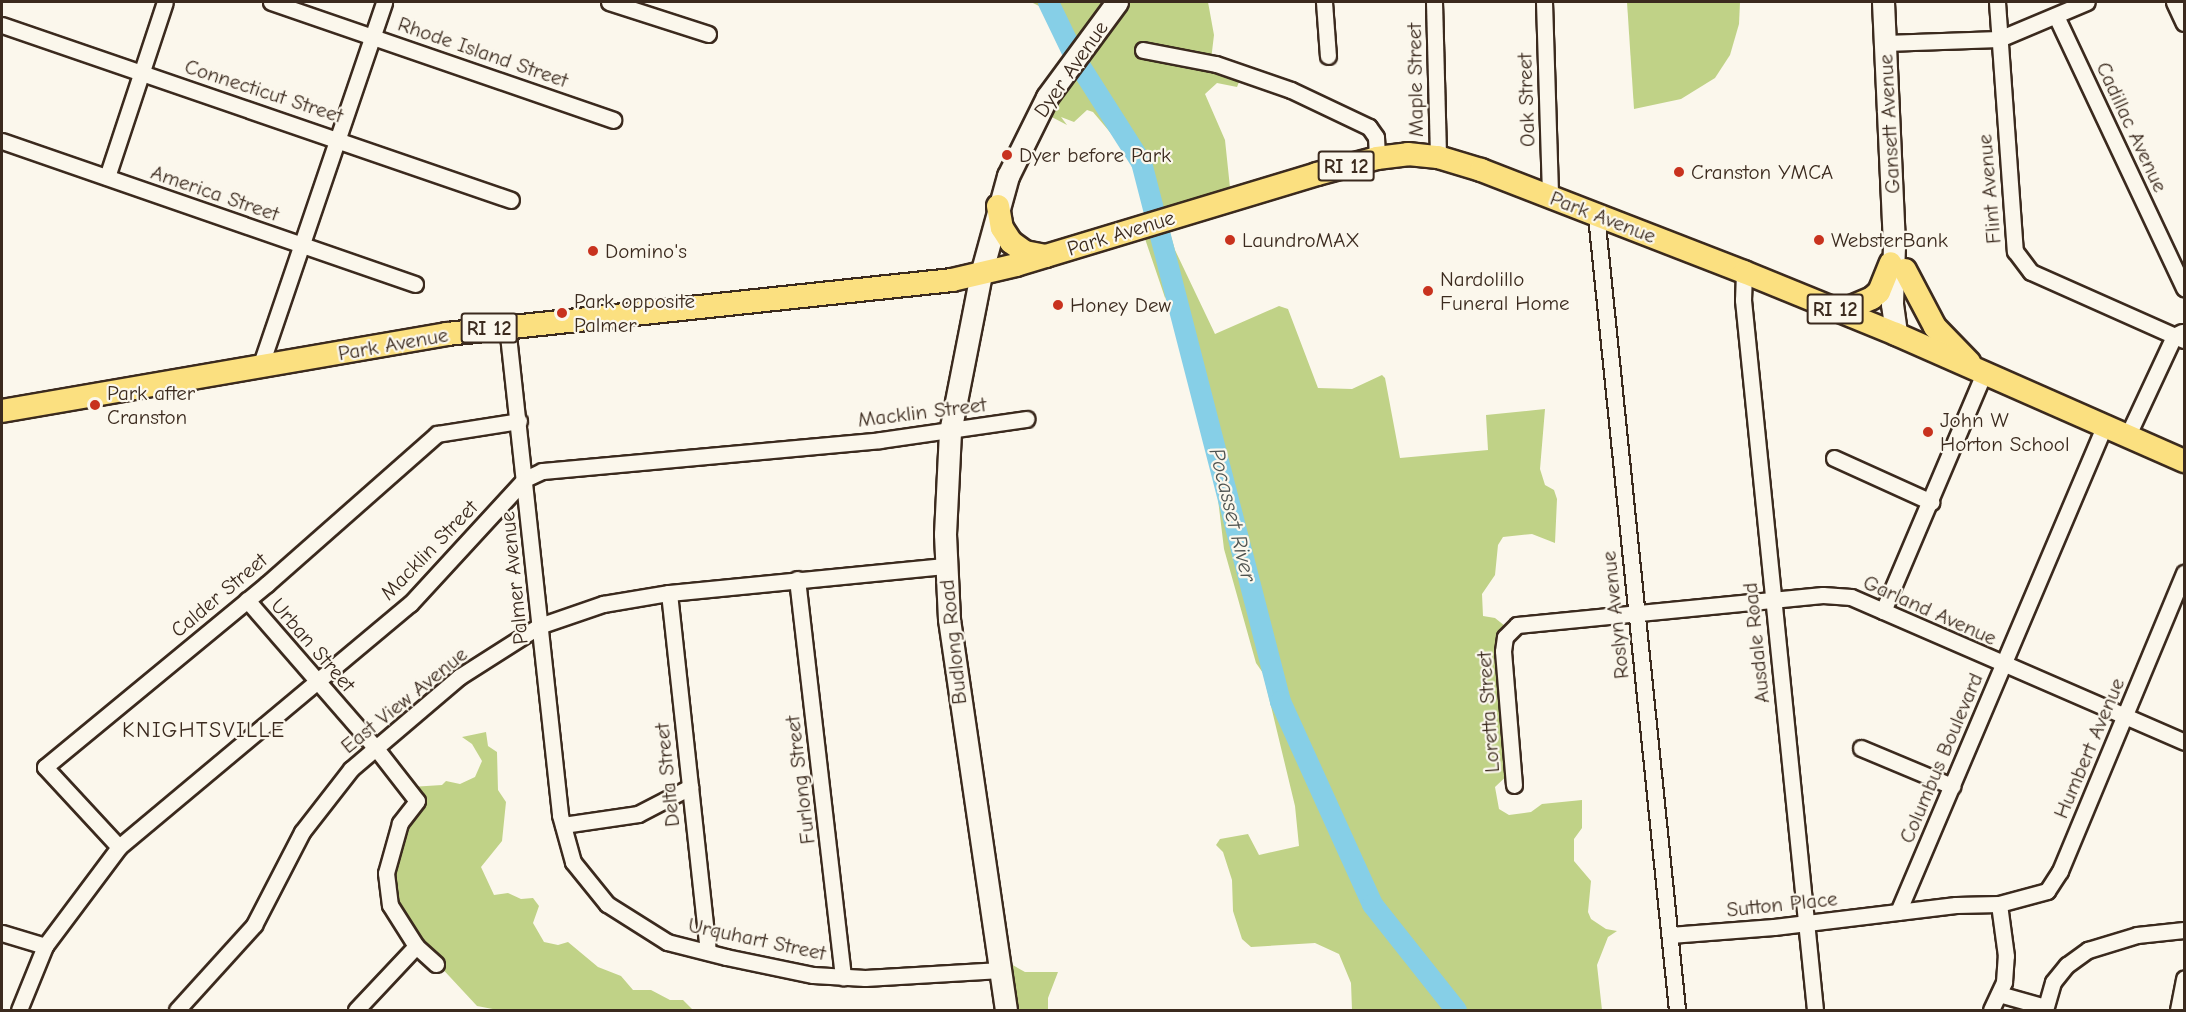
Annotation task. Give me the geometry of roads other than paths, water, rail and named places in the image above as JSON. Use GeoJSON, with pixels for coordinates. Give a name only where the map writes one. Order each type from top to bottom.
{"type":"FeatureCollection","features":[{"type":"Feature","properties":{"kind":"main road","name":"Dyer Avenue"},"geometry":{"type":"LineString","coordinates":[[981,274],[998,206],[1018,150],[1061,78],[1117,2]]}},
{"type":"Feature","properties":{"kind":"main road","name":"Gansett Avenue"},"geometry":{"type":"LineString","coordinates":[[1883,2],[1897,260],[1896,334]]}},
{"type":"Feature","properties":{"kind":"main road","name":"Park Avenue"},"geometry":{"type":"LineString","coordinates":[[2,411],[507,327],[981,274],[1377,158],[1408,154],[1438,157],[1550,196],[1744,272],[1896,334],[1983,375],[2184,461]]}},
{"type":"Feature","properties":{"kind":"main road"},"geometry":{"type":"LineString","coordinates":[[998,206],[1002,228],[1011,242],[1025,252],[1046,256]]}},
{"type":"Feature","properties":{"kind":"main road"},"geometry":{"type":"LineString","coordinates":[[1829,306],[1848,308],[1872,298],[1879,292],[1897,260]]}},
{"type":"Feature","properties":{"kind":"main road"},"geometry":{"type":"LineString","coordinates":[[1897,260],[1934,325],[1983,375]]}},
{"type":"Feature","properties":{"kind":"main road","name":"Budlong Road"},"geometry":{"type":"LineString","coordinates":[[981,274],[950,432],[945,484],[945,566],[955,669],[1006,1011]]}},
{"type":"Feature","properties":{"kind":"street"},"geometry":{"type":"LineString","coordinates":[[106,177],[165,2]]}},
{"type":"Feature","properties":{"kind":"street","name":"Rhode Island Street"},"geometry":{"type":"LineString","coordinates":[[271,2],[613,120]]}},
{"type":"Feature","properties":{"kind":"street"},"geometry":{"type":"LineString","coordinates":[[261,367],[384,2]]}},
{"type":"Feature","properties":{"kind":"street"},"geometry":{"type":"LineString","coordinates":[[609,2],[708,34]]}},
{"type":"Feature","properties":{"kind":"street"},"geometry":{"type":"LineString","coordinates":[[1324,2],[1328,56]]}},
{"type":"Feature","properties":{"kind":"street","name":"Maple Street"},"geometry":{"type":"LineString","coordinates":[[1434,2],[1438,157]]}},
{"type":"Feature","properties":{"kind":"street","name":"Oak Street"},"geometry":{"type":"LineString","coordinates":[[1544,2],[1550,196]]}},
{"type":"Feature","properties":{"kind":"street","name":"Flint Avenue"},"geometry":{"type":"LineString","coordinates":[[1997,2],[2015,251],[2031,272],[2181,336]]}},
{"type":"Feature","properties":{"kind":"street"},"geometry":{"type":"LineString","coordinates":[[1885,43],[1999,39],[2087,2]]}},
{"type":"Feature","properties":{"kind":"street"},"geometry":{"type":"LineString","coordinates":[[2174,2],[2184,23]]}},
{"type":"Feature","properties":{"kind":"street","name":"Cadillac Avenue"},"geometry":{"type":"LineString","coordinates":[[2056,16],[2184,288]]}},
{"type":"Feature","properties":{"kind":"street","name":"Connecticut Street"},"geometry":{"type":"LineString","coordinates":[[2,25],[337,137],[511,200]]}},
{"type":"Feature","properties":{"kind":"street"},"geometry":{"type":"LineString","coordinates":[[1143,50],[1216,64],[1292,90],[1368,127],[1376,137],[1377,158]]}},
{"type":"Feature","properties":{"kind":"street","name":"America Street"},"geometry":{"type":"LineString","coordinates":[[2,141],[416,284]]}},
{"type":"Feature","properties":{"kind":"street","name":"Roslyn Avenue"},"geometry":{"type":"LineString","coordinates":[[1596,215],[1677,1011]]}},
{"type":"Feature","properties":{"kind":"street","name":"Ausdale Road"},"geometry":{"type":"LineString","coordinates":[[1744,272],[1743,300],[1815,1011]]}},
{"type":"Feature","properties":{"kind":"street","name":"Palmer Avenue"},"geometry":{"type":"LineString","coordinates":[[507,327],[563,825]]}},
{"type":"Feature","properties":{"kind":"street"},"geometry":{"type":"LineString","coordinates":[[2127,437],[2181,336]]}},
{"type":"Feature","properties":{"kind":"street"},"geometry":{"type":"LineString","coordinates":[[1883,611],[1983,375]]}},
{"type":"Feature","properties":{"kind":"street","name":"Macklin Street"},"geometry":{"type":"LineString","coordinates":[[19,1011],[45,946],[119,847],[410,604],[525,479],[542,471],[950,432],[1026,419]]}},
{"type":"Feature","properties":{"kind":"street","name":"Calder Street"},"geometry":{"type":"LineString","coordinates":[[119,847],[45,767],[247,600],[437,434],[519,421]]}},
{"type":"Feature","properties":{"kind":"street","name":"Columbus Boulevard"},"geometry":{"type":"LineString","coordinates":[[1898,912],[2104,427]]}},
{"type":"Feature","properties":{"kind":"street"},"geometry":{"type":"LineString","coordinates":[[1834,458],[1931,502]]}},
{"type":"Feature","properties":{"kind":"street","name":"East View Avenue"},"geometry":{"type":"LineString","coordinates":[[177,1011],[254,925],[302,832],[323,801],[375,747],[459,677],[539,626],[603,604],[669,592],[945,566]]}},
{"type":"Feature","properties":{"kind":"street","name":"Humbert Avenue"},"geometry":{"type":"LineString","coordinates":[[1999,904],[2042,894],[2054,882],[2126,717],[2184,573]]}},
{"type":"Feature","properties":{"kind":"street","name":"Furlong Street"},"geometry":{"type":"LineString","coordinates":[[797,579],[843,977]]}},
{"type":"Feature","properties":{"kind":"street","name":"Delta Street"},"geometry":{"type":"LineString","coordinates":[[669,592],[708,952]]}},
{"type":"Feature","properties":{"kind":"street","name":"Garland Avenue"},"geometry":{"type":"LineString","coordinates":[[1505,637],[1517,625],[1534,621],[1836,594],[1883,611],[2184,742]]}},
{"type":"Feature","properties":{"kind":"street","name":"Urban Street"},"geometry":{"type":"LineString","coordinates":[[247,600],[375,747],[417,801],[400,823],[389,850],[386,873],[390,905],[416,946]]}},
{"type":"Feature","properties":{"kind":"street","name":"Loretta Street"},"geometry":{"type":"LineString","coordinates":[[1505,637],[1514,785]]}},
{"type":"Feature","properties":{"kind":"street"},"geometry":{"type":"LineString","coordinates":[[1861,748],[1952,786]]}},
{"type":"Feature","properties":{"kind":"street"},"geometry":{"type":"LineString","coordinates":[[563,825],[638,814],[690,787]]}},
{"type":"Feature","properties":{"kind":"street","name":"Urquhart Street"},"geometry":{"type":"LineString","coordinates":[[563,825],[573,862],[607,904],[667,942],[813,975],[843,977],[1001,970]]}},
{"type":"Feature","properties":{"kind":"street"},"geometry":{"type":"LineString","coordinates":[[1898,912],[1999,904],[2006,956],[2004,982],[1991,1011]]}},
{"type":"Feature","properties":{"kind":"street","name":"Sutton Place"},"geometry":{"type":"LineString","coordinates":[[1670,935],[1898,912]]}},
{"type":"Feature","properties":{"kind":"street"},"geometry":{"type":"LineString","coordinates":[[1999,994],[2045,1009],[2053,982],[2067,965],[2088,950],[2137,935],[2184,930]]}},
{"type":"Feature","properties":{"kind":"street"},"geometry":{"type":"LineString","coordinates":[[2,933],[45,946]]}},
{"type":"Feature","properties":{"kind":"street"},"geometry":{"type":"LineString","coordinates":[[356,1011],[416,946],[436,964]]}},
{"type":"Feature","properties":{"kind":"street"},"geometry":{"type":"LineString","coordinates":[[2178,1011],[2184,982]]}},
{"type":"Feature","properties":{"kind":"waterway","name":"Pocasset River"},"geometry":{"type":"LineString","coordinates":[[1048,2],[1076,60],[1141,162],[1280,701],[1372,904],[1456,1010]]}},
{"type":"Feature","properties":{"kind":"place","name":"Dyer before Park"},"geometry":{"type":"Point","coordinates":[1007,155]}},
{"type":"Feature","properties":{"kind":"place","name":"Cranston YMCA"},"geometry":{"type":"Point","coordinates":[1679,172]}},
{"type":"Feature","properties":{"kind":"place","name":"LaundroMAX"},"geometry":{"type":"Point","coordinates":[1230,240]}},
{"type":"Feature","properties":{"kind":"place","name":"WebsterBank"},"geometry":{"type":"Point","coordinates":[1819,240]}},
{"type":"Feature","properties":{"kind":"place","name":"Domino's"},"geometry":{"type":"Point","coordinates":[593,251]}},
{"type":"Feature","properties":{"kind":"place","name":"Nardolillo Funeral Home"},"geometry":{"type":"Point","coordinates":[1428,291]}},
{"type":"Feature","properties":{"kind":"place","name":"Honey Dew"},"geometry":{"type":"Point","coordinates":[1058,305]}},
{"type":"Feature","properties":{"kind":"place","name":"Park opposite Palmer"},"geometry":{"type":"Point","coordinates":[562,313]}},
{"type":"Feature","properties":{"kind":"place","name":"Park after Cranston"},"geometry":{"type":"Point","coordinates":[95,405]}},
{"type":"Feature","properties":{"kind":"place","name":"John W Horton School"},"geometry":{"type":"Point","coordinates":[1928,432]}},
{"type":"Feature","properties":{"kind":"district","name":"KNIGHTSVILLE"},"geometry":{"type":"Point","coordinates":[204,731]}}]}
